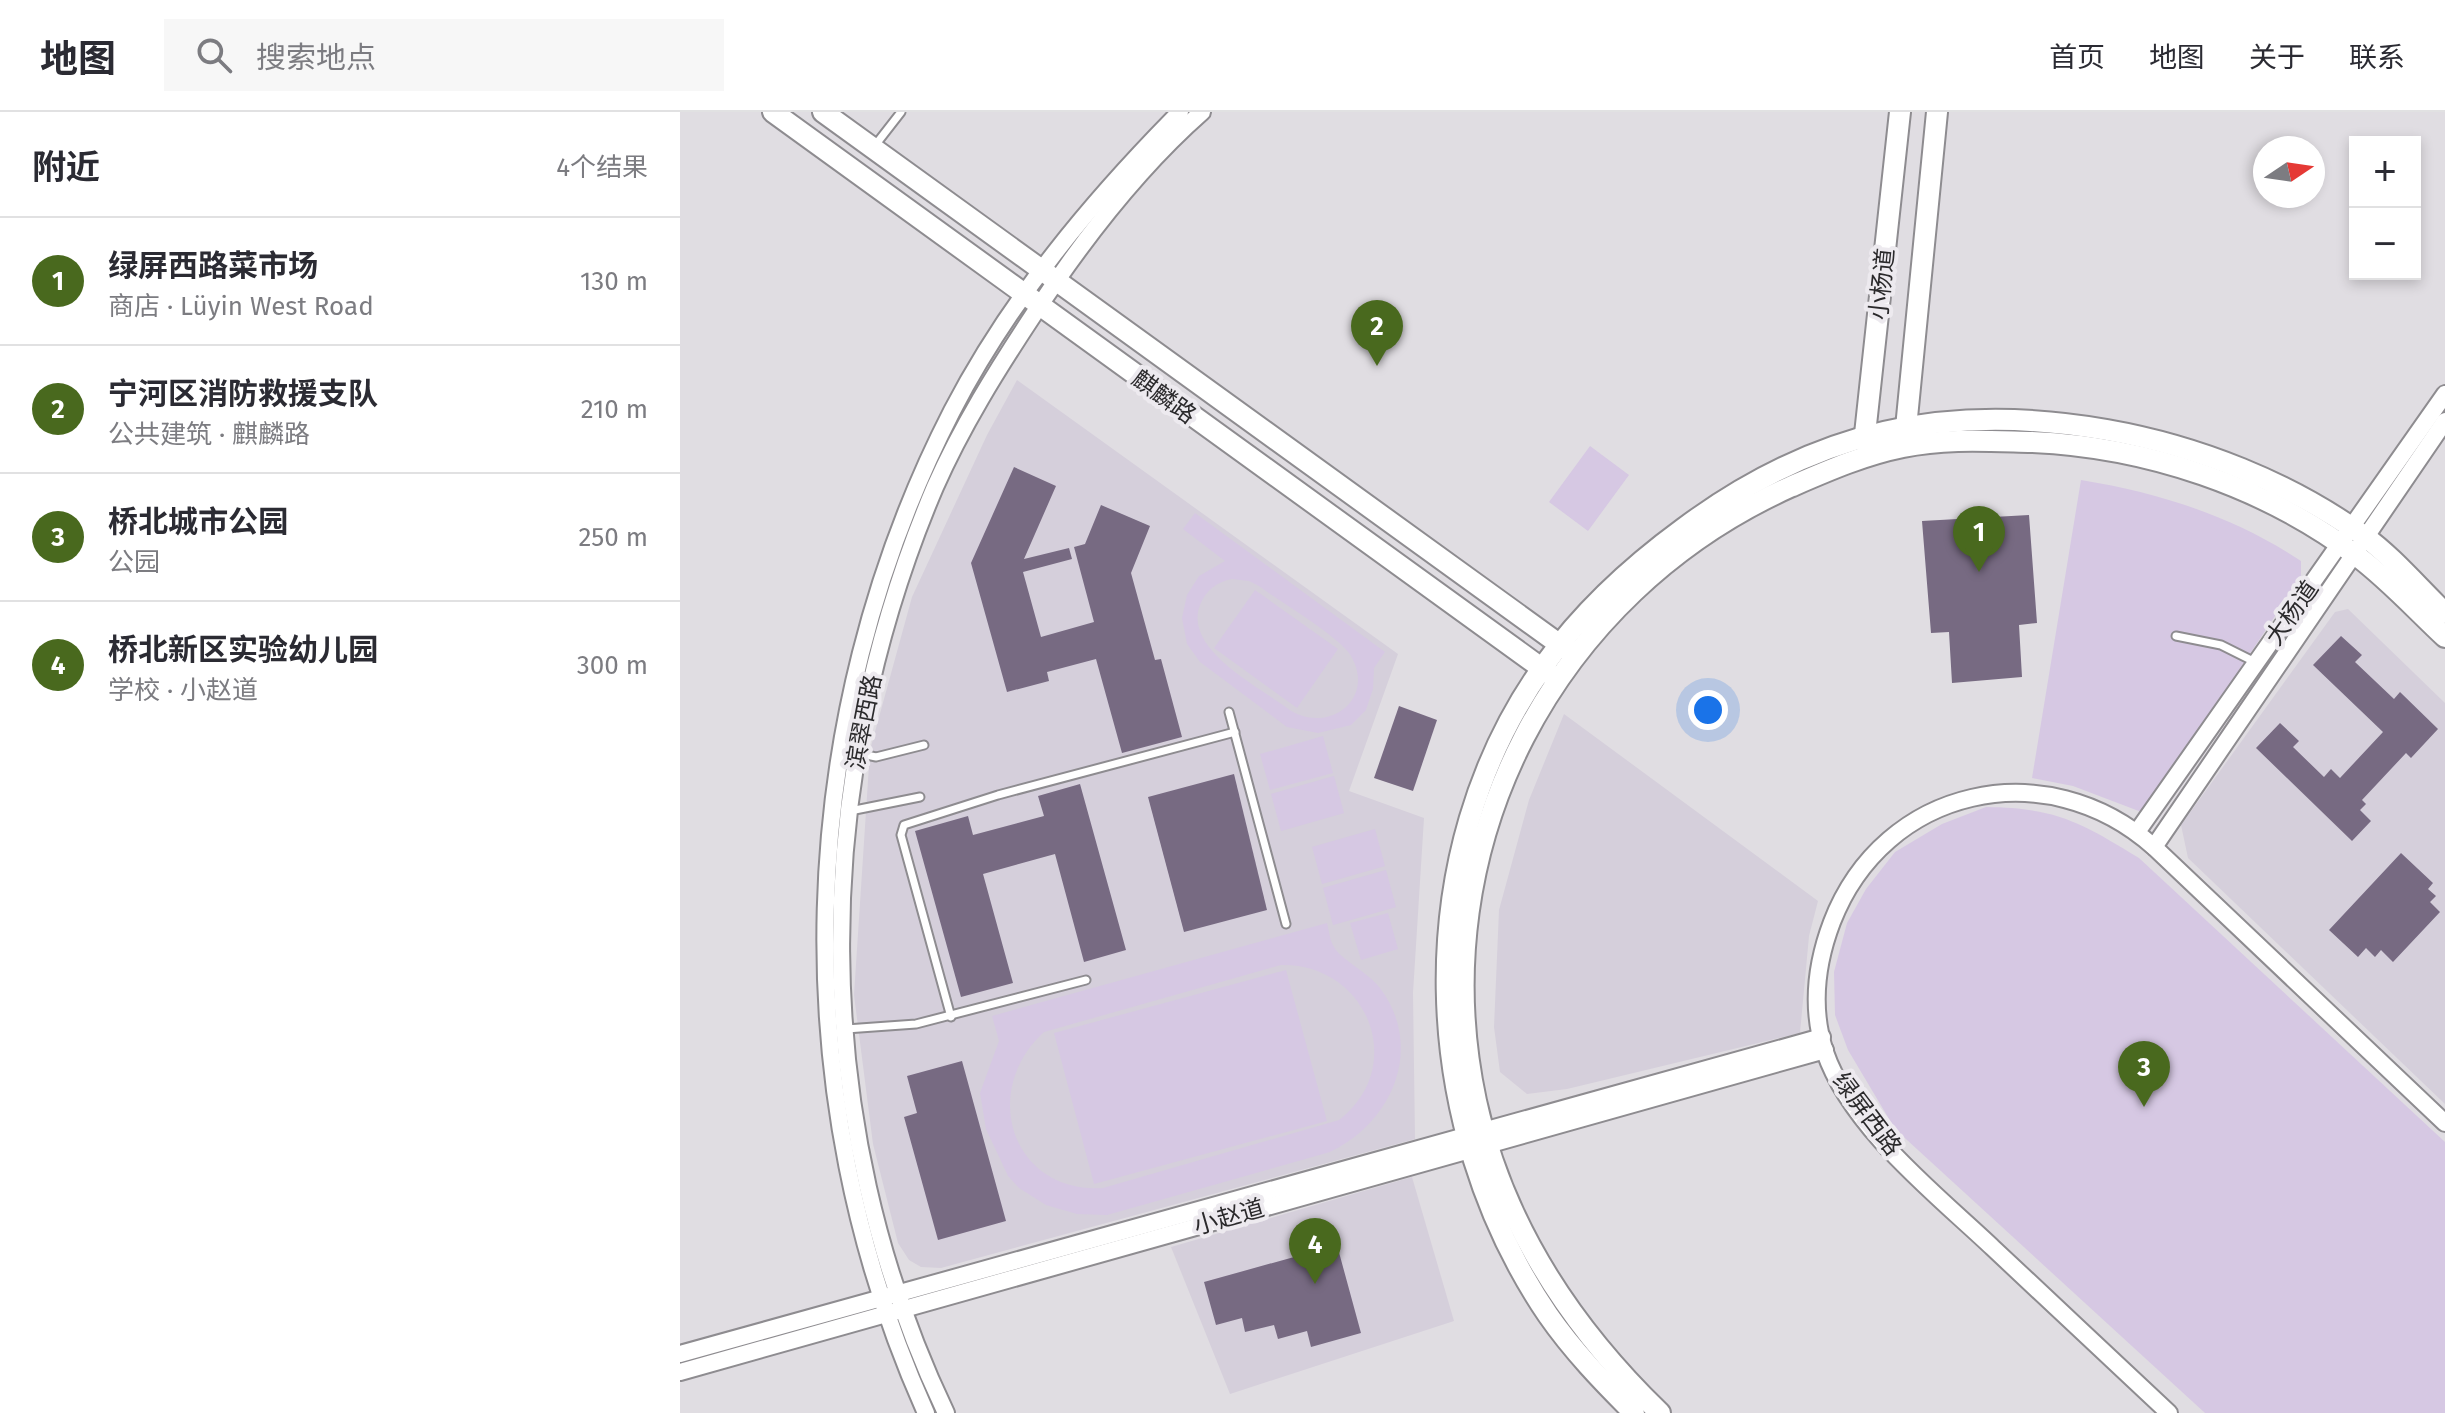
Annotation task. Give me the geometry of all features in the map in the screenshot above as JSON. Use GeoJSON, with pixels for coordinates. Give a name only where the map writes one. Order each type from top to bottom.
{"type":"FeatureCollection","features":[{"type":"Feature","properties":{"kind":"main road","name":"麒麟路"},"geometry":{"type":"LineString","coordinates":[[773,112],[1031,302],[1550,674]]}},
{"type":"Feature","properties":{"kind":"main road","name":"麒麟路"},"geometry":{"type":"LineString","coordinates":[[823,112],[1567,650]]}},
{"type":"Feature","properties":{"kind":"main road","name":"小杨道"},"geometry":{"type":"LineString","coordinates":[[1871,455],[1865,434],[1900,112]]}},
{"type":"Feature","properties":{"kind":"main road","name":"小杨道"},"geometry":{"type":"LineString","coordinates":[[1904,436],[1937,112]]}},
{"type":"Feature","properties":{"kind":"main road"},"geometry":{"type":"LineString","coordinates":[[1660,1413],[1594,1345],[1552,1287],[1477,1140],[1454,1085],[1446,1017],[1452,906],[1467,837],[1486,777],[1550,674],[1635,566],[1698,517],[1768,477],[1865,434],[2066,444],[2142,456],[2221,481],[2354,541],[2445,613]]}},
{"type":"Feature","properties":{"kind":"main road"},"geometry":{"type":"LineString","coordinates":[[1567,650],[1651,576],[1707,533],[1773,495],[1871,455],[1904,436]]}},
{"type":"Feature","properties":{"kind":"main road"},"geometry":{"type":"LineString","coordinates":[[2354,541],[2445,637]]}},
{"type":"Feature","properties":{"kind":"main road"},"geometry":{"type":"LineString","coordinates":[[1477,1140],[1509,1248],[1544,1310],[1573,1349],[1634,1413]]}},
{"type":"Feature","properties":{"kind":"street","name":"滨翠西路"},"geometry":{"type":"LineString","coordinates":[[926,1413],[890,1304],[836,1028],[825,905],[840,810],[856,665],[878,587],[916,489],[953,409],[1031,302],[1086,214],[1180,112]]}},
{"type":"Feature","properties":{"kind":"street","name":"滨翠西路"},"geometry":{"type":"LineString","coordinates":[[1050,274],[1146,168],[1202,112]]}},
{"type":"Feature","properties":{"kind":"street","name":"大杨道"},"geometry":{"type":"LineString","coordinates":[[2154,847],[2354,541],[2445,394]]}},
{"type":"Feature","properties":{"kind":"street","name":"大杨道"},"geometry":{"type":"LineString","coordinates":[[2137,832],[2257,663],[2445,421]]}},
{"type":"Feature","properties":{"kind":"street","name":"绿屏西路"},"geometry":{"type":"LineString","coordinates":[[2169,1413],[1887,1146],[1836,1078],[1823,1044],[1817,1005],[1818,970],[1850,882],[1885,841],[1955,801],[2010,792],[2062,798],[2088,806],[2137,832],[2154,847],[2445,1123]]}},
{"type":"Feature","properties":{"kind":"street","name":"小赵道"},"geometry":{"type":"LineString","coordinates":[[680,1354],[890,1304],[1823,1044]]}},
{"type":"Feature","properties":{"kind":"street","name":"滨翠西路"},"geometry":{"type":"LineString","coordinates":[[890,1304],[946,1413]]}},
{"type":"Feature","properties":{"kind":"street","name":"小赵道"},"geometry":{"type":"LineString","coordinates":[[680,1372],[890,1304]]}},
{"type":"Feature","properties":{"kind":"lane"},"geometry":{"type":"LineString","coordinates":[[873,148],[901,112]]}},
{"type":"Feature","properties":{"kind":"lane"},"geometry":{"type":"LineString","coordinates":[[2176,636],[2221,645],[2257,663]]}},
{"type":"Feature","properties":{"kind":"lane"},"geometry":{"type":"LineString","coordinates":[[1229,712],[1286,924]]}},
{"type":"Feature","properties":{"kind":"lane"},"geometry":{"type":"LineString","coordinates":[[951,1017],[901,835],[904,825],[998,795],[1235,732]]}},
{"type":"Feature","properties":{"kind":"lane"},"geometry":{"type":"LineString","coordinates":[[847,751],[876,757],[924,745]]}},
{"type":"Feature","properties":{"kind":"lane"},"geometry":{"type":"LineString","coordinates":[[840,810],[920,797]]}},
{"type":"Feature","properties":{"kind":"lane"},"geometry":{"type":"LineString","coordinates":[[836,1028],[916,1024],[1086,980]]}},
{"type":"Feature","properties":{"kind":"shaded area"},"geometry":{"type":"Polygon","coordinates":[[[1017,380],[1398,654],[1349,791],[1424,818],[1413,993],[1415,1139],[941,1268],[921,1267],[909,1260],[898,1243],[873,1144],[854,995],[870,750],[912,597],[987,435],[1017,380]]]}},
{"type":"Feature","properties":{"kind":"shaded area"},"geometry":{"type":"Polygon","coordinates":[[[1590,446],[1629,475],[1588,531],[1549,502],[1590,446]]]}},
{"type":"Feature","properties":{"kind":"shaded area"},"geometry":{"type":"Polygon","coordinates":[[[2081,480],[2195,508],[2249,531],[2301,561],[2301,577],[2144,813],[2073,786],[2032,778],[2081,480]]]}},
{"type":"Feature","properties":{"kind":"shaded area"},"geometry":{"type":"Polygon","coordinates":[[[1195,513],[1385,652],[1374,668],[1373,689],[1366,710],[1351,725],[1318,733],[1287,727],[1200,662],[1187,644],[1182,618],[1187,595],[1199,576],[1225,561],[1183,529],[1195,513]],[[1232,579],[1222,582],[1202,600],[1198,621],[1202,637],[1212,651],[1242,677],[1302,716],[1331,716],[1343,709],[1352,700],[1357,687],[1357,672],[1351,656],[1322,629],[1249,581],[1232,579]]]}},
{"type":"Feature","properties":{"kind":"shaded area"},"geometry":{"type":"Polygon","coordinates":[[[1255,590],[1338,649],[1297,708],[1214,648],[1255,590]]]}},
{"type":"Feature","properties":{"kind":"shaded area"},"geometry":{"type":"Polygon","coordinates":[[[2348,609],[2445,703],[2445,1104],[2188,858],[2181,825],[2335,612],[2348,609]]]}},
{"type":"Feature","properties":{"kind":"shaded area"},"geometry":{"type":"Polygon","coordinates":[[[1564,714],[1818,901],[1809,936],[1800,1033],[1567,1089],[1527,1094],[1500,1072],[1494,1027],[1499,910],[1529,800],[1564,714]]]}},
{"type":"Feature","properties":{"kind":"shaded area"},"geometry":{"type":"Polygon","coordinates":[[[1323,736],[1333,773],[1270,790],[1260,754],[1323,736]]]}},
{"type":"Feature","properties":{"kind":"shaded area"},"geometry":{"type":"Polygon","coordinates":[[[1334,776],[1344,813],[1281,831],[1271,794],[1334,776]]]}},
{"type":"Feature","properties":{"kind":"shaded area"},"geometry":{"type":"Polygon","coordinates":[[[1986,807],[2032,810],[2067,819],[2139,858],[2445,1142],[2445,1413],[2205,1413],[1895,1129],[1848,1050],[1835,1015],[1834,972],[1847,923],[1866,889],[1895,852],[1942,824],[1986,807]]]}},
{"type":"Feature","properties":{"kind":"shaded area"},"geometry":{"type":"Polygon","coordinates":[[[1375,829],[1385,866],[1322,884],[1312,847],[1375,829]]]}},
{"type":"Feature","properties":{"kind":"shaded area"},"geometry":{"type":"Polygon","coordinates":[[[1386,870],[1396,907],[1333,925],[1323,888],[1386,870]]]}},
{"type":"Feature","properties":{"kind":"shaded area"},"geometry":{"type":"Polygon","coordinates":[[[1388,913],[1398,949],[1361,960],[1350,923],[1388,913]]]}},
{"type":"Feature","properties":{"kind":"shaded area"},"geometry":{"type":"Polygon","coordinates":[[[1327,923],[1337,952],[1375,982],[1393,1011],[1400,1035],[1400,1059],[1395,1082],[1370,1123],[1330,1152],[1107,1215],[1077,1214],[1046,1205],[1019,1188],[1008,1176],[986,1129],[980,1093],[999,1041],[992,1016],[1327,923]],[[1281,965],[1044,1032],[1024,1056],[1013,1082],[1010,1109],[1015,1134],[1027,1157],[1046,1174],[1072,1185],[1103,1188],[1339,1120],[1360,1098],[1372,1073],[1374,1047],[1368,1022],[1356,999],[1336,981],[1311,969],[1281,965]]]}},
{"type":"Feature","properties":{"kind":"shaded area"},"geometry":{"type":"Polygon","coordinates":[[[1286,970],[1327,1121],[1094,1184],[1054,1033],[1286,970]]]}},
{"type":"Feature","properties":{"kind":"shaded area"},"geometry":{"type":"Polygon","coordinates":[[[1412,1177],[1454,1321],[1230,1394],[1171,1247],[1412,1177]]]}},
{"type":"Feature","properties":{"kind":"building"},"geometry":{"type":"Polygon","coordinates":[[[1014,467],[1056,486],[1024,559],[1069,548],[1072,559],[1023,572],[1041,637],[1094,622],[1074,547],[1085,544],[1101,505],[1150,526],[1131,573],[1155,660],[1161,659],[1182,737],[1122,753],[1096,659],[1047,672],[1049,681],[1007,692],[971,563],[1014,467]]]}},
{"type":"Feature","properties":{"kind":"building"},"geometry":{"type":"Polygon","coordinates":[[[2029,515],[2037,623],[2019,625],[2022,677],[1952,683],[1949,632],[1931,633],[1922,521],[2029,515]]]}},
{"type":"Feature","properties":{"kind":"building"},"geometry":{"type":"Polygon","coordinates":[[[2341,636],[2362,655],[2355,662],[2394,699],[2400,692],[2438,729],[2411,758],[2406,753],[2362,800],[2366,804],[2360,810],[2371,821],[2352,841],[2256,748],[2280,723],[2299,741],[2293,747],[2324,777],[2331,769],[2340,778],[2383,732],[2313,665],[2341,636]]]}},
{"type":"Feature","properties":{"kind":"building"},"geometry":{"type":"Polygon","coordinates":[[[1399,706],[1437,720],[1413,791],[1374,778],[1399,706]]]}},
{"type":"Feature","properties":{"kind":"building"},"geometry":{"type":"Polygon","coordinates":[[[1234,774],[1267,910],[1184,932],[1148,797],[1234,774]]]}},
{"type":"Feature","properties":{"kind":"building"},"geometry":{"type":"Polygon","coordinates":[[[1080,784],[1126,950],[1084,962],[1055,854],[983,874],[1013,983],[961,997],[915,831],[968,816],[973,835],[1044,816],[1038,796],[1080,784]]]}},
{"type":"Feature","properties":{"kind":"building"},"geometry":{"type":"Polygon","coordinates":[[[2401,853],[2433,883],[2428,889],[2436,896],[2430,902],[2440,912],[2393,962],[2381,950],[2375,957],[2366,948],[2358,957],[2329,930],[2401,853]]]}},
{"type":"Feature","properties":{"kind":"building"},"geometry":{"type":"Polygon","coordinates":[[[962,1061],[1006,1221],[938,1240],[904,1117],[917,1113],[907,1076],[962,1061]]]}},
{"type":"Feature","properties":{"kind":"building"},"geometry":{"type":"Polygon","coordinates":[[[1337,1245],[1361,1333],[1311,1347],[1307,1331],[1278,1339],[1274,1325],[1245,1332],[1242,1318],[1216,1325],[1204,1282],[1337,1245]]]}},
{"type":"Feature","properties":{"kind":"place","name":"宁河区消防救援支队"},"geometry":{"type":"Point","coordinates":[1377,366]}},
{"type":"Feature","properties":{"kind":"place","name":"绿屏西路菜市场"},"geometry":{"type":"Point","coordinates":[1979,572]}},
{"type":"Feature","properties":{"kind":"place","name":"桥北城市公园"},"geometry":{"type":"Point","coordinates":[2144,1107]}},
{"type":"Feature","properties":{"kind":"place","name":"桥北新区实验幼儿园"},"geometry":{"type":"Point","coordinates":[1315,1284]}}]}
